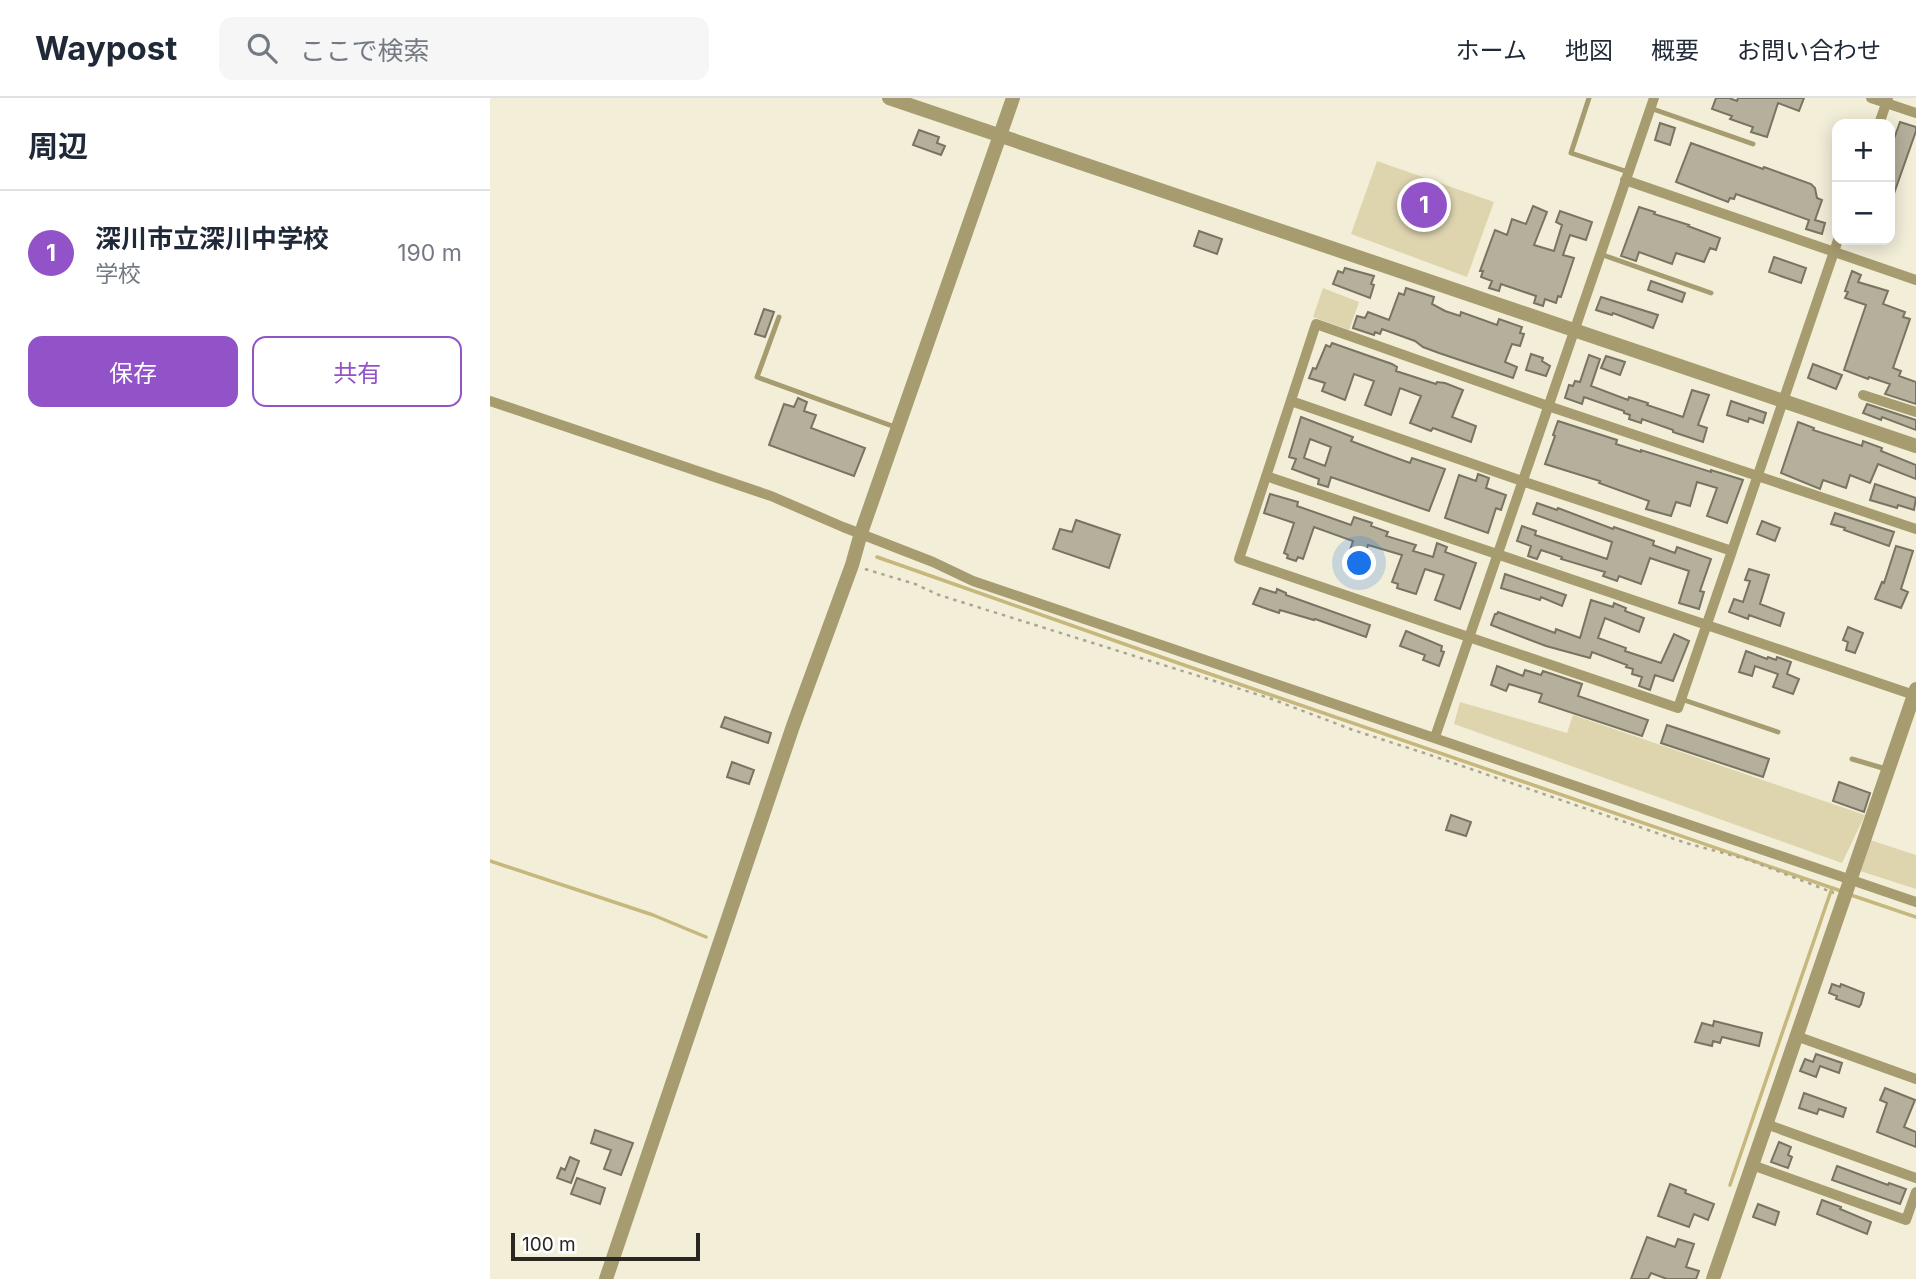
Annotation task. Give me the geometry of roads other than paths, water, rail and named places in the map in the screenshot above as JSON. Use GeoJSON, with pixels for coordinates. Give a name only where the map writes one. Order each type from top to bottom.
{"type":"FeatureCollection","features":[{"type":"Feature","properties":{"kind":"street"},"geometry":{"type":"LineString","coordinates":[[889,98],[1916,446]]}},
{"type":"Feature","properties":{"kind":"street"},"geometry":{"type":"LineString","coordinates":[[606,1279],[793,726],[852,565],[1013,98]]}},
{"type":"Feature","properties":{"kind":"street"},"geometry":{"type":"LineString","coordinates":[[1871,98],[1887,101],[1916,113]]}},
{"type":"Feature","properties":{"kind":"street"},"geometry":{"type":"LineString","coordinates":[[1881,119],[1887,101]]}},
{"type":"Feature","properties":{"kind":"street"},"geometry":{"type":"LineString","coordinates":[[1435,737],[1652,103]]}},
{"type":"Feature","properties":{"kind":"street"},"geometry":{"type":"LineString","coordinates":[[1627,176],[1916,280]]}},
{"type":"Feature","properties":{"kind":"street"},"geometry":{"type":"LineString","coordinates":[[1836,245],[1784,401],[1758,477],[1706,626],[1678,708],[1239,559],[1316,324],[1548,406],[1758,477],[1916,528]]}},
{"type":"Feature","properties":{"kind":"street"},"geometry":{"type":"LineString","coordinates":[[1863,395],[1916,412]]}},
{"type":"Feature","properties":{"kind":"street"},"geometry":{"type":"LineString","coordinates":[[490,401],[771,496],[973,580],[1916,902]]}},
{"type":"Feature","properties":{"kind":"street"},"geometry":{"type":"LineString","coordinates":[[1291,401],[1732,551]]}},
{"type":"Feature","properties":{"kind":"street"},"geometry":{"type":"LineString","coordinates":[[1266,476],[1706,626],[1915,692],[1713,1279]]}},
{"type":"Feature","properties":{"kind":"street"},"geometry":{"type":"LineString","coordinates":[[1796,1036],[1916,1079]]}},
{"type":"Feature","properties":{"kind":"street"},"geometry":{"type":"LineString","coordinates":[[1766,1124],[1916,1178]]}},
{"type":"Feature","properties":{"kind":"street"},"geometry":{"type":"LineString","coordinates":[[1752,1165],[1906,1220],[1916,1192]]}},
{"type":"Feature","properties":{"kind":"lane"},"geometry":{"type":"LineString","coordinates":[[1589,98],[1571,153],[1627,176]]}},
{"type":"Feature","properties":{"kind":"lane"},"geometry":{"type":"LineString","coordinates":[[1652,103],[1753,144]]}},
{"type":"Feature","properties":{"kind":"lane"},"geometry":{"type":"LineString","coordinates":[[1600,254],[1711,293]]}},
{"type":"Feature","properties":{"kind":"lane"},"geometry":{"type":"LineString","coordinates":[[779,317],[757,377],[898,428]]}},
{"type":"Feature","properties":{"kind":"lane"},"geometry":{"type":"LineString","coordinates":[[1681,699],[1778,732]]}},
{"type":"Feature","properties":{"kind":"lane"},"geometry":{"type":"LineString","coordinates":[[1852,759],[1888,770]]}},
{"type":"Feature","properties":{"kind":"waterway"},"geometry":{"type":"LineString","coordinates":[[877,557],[1841,891]]}},
{"type":"Feature","properties":{"kind":"waterway"},"geometry":{"type":"LineString","coordinates":[[490,861],[653,915],[706,937]]}},
{"type":"Feature","properties":{"kind":"waterway"},"geometry":{"type":"LineString","coordinates":[[1730,1185],[1832,888]]}},
{"type":"Feature","properties":{"kind":"waterway"},"geometry":{"type":"LineString","coordinates":[[1848,894],[1916,917]]}},
{"type":"Feature","properties":{"kind":"place","name":"深川市立深川中学校"},"geometry":{"type":"Point","coordinates":[1424,205]}}]}
